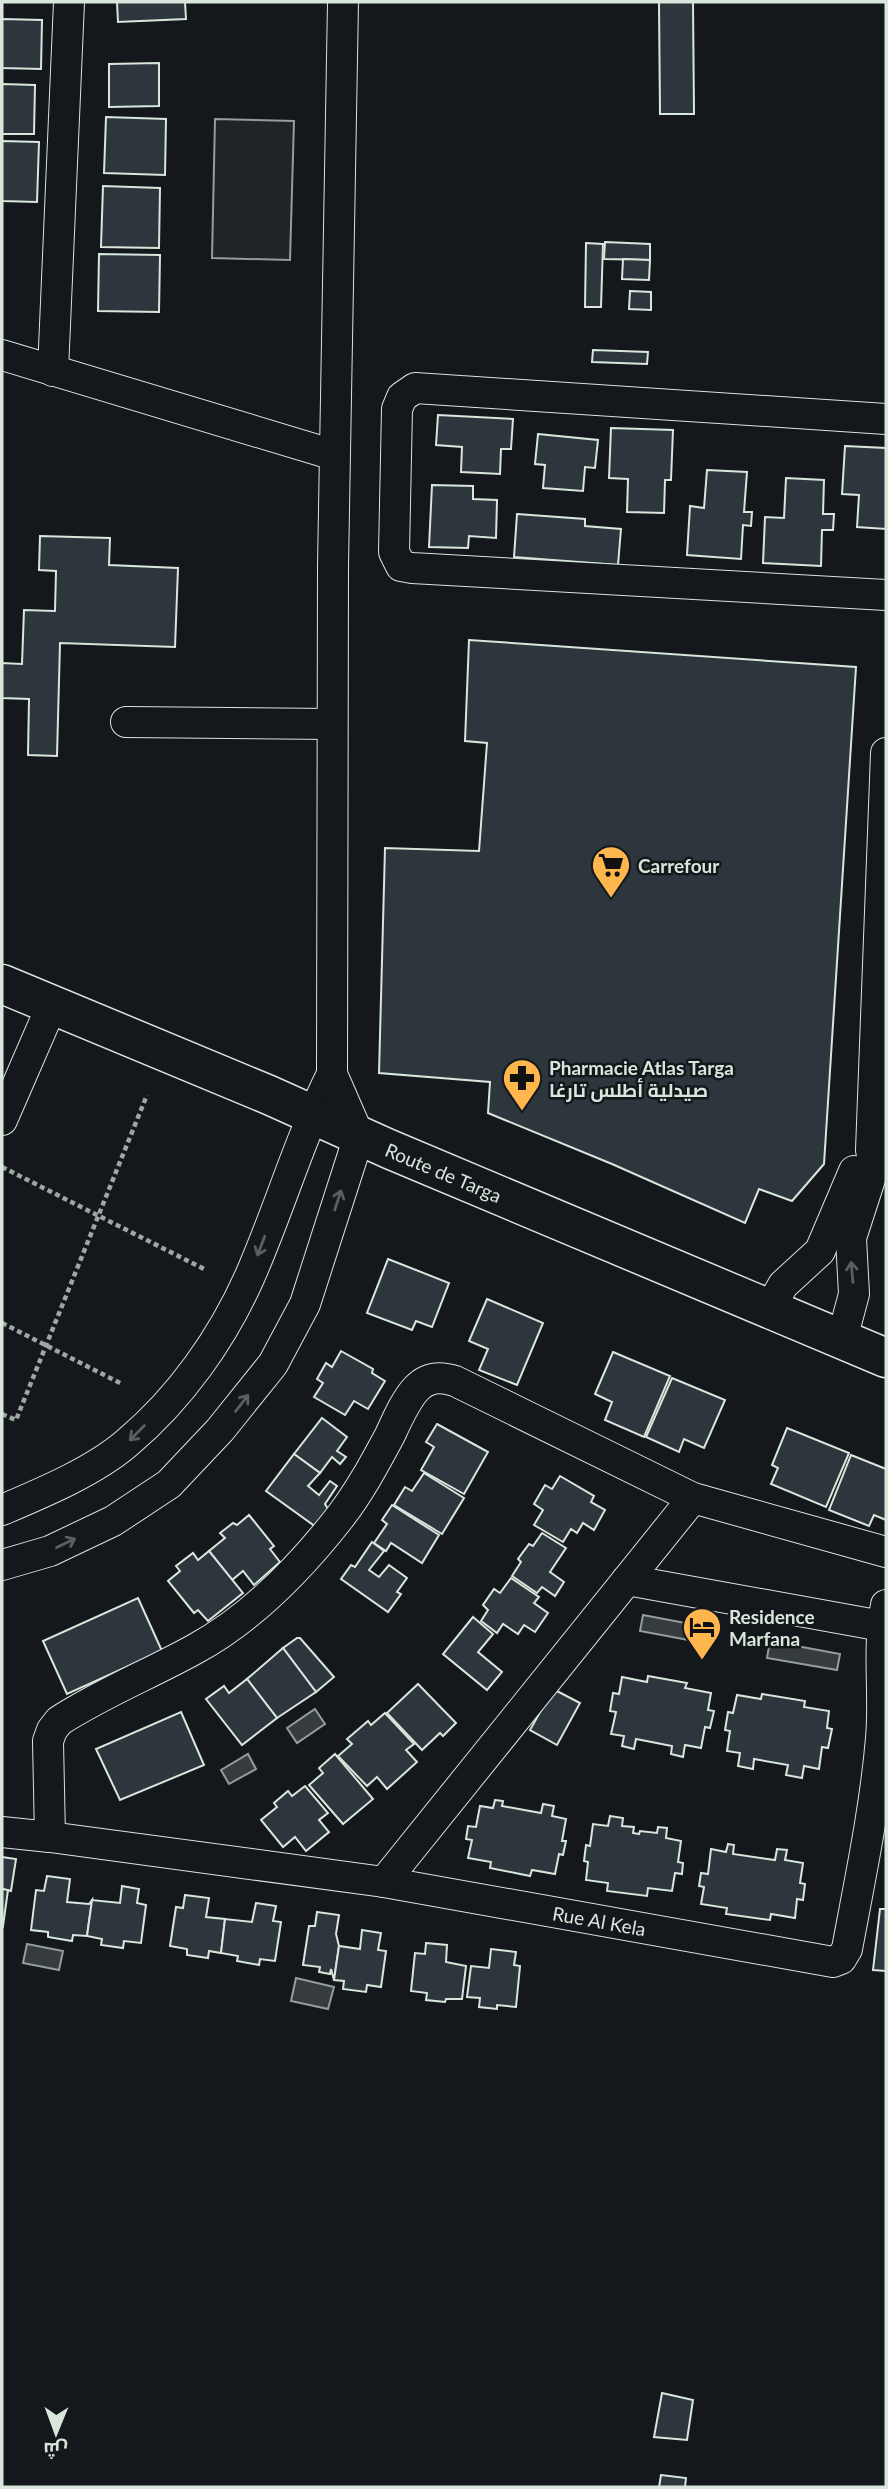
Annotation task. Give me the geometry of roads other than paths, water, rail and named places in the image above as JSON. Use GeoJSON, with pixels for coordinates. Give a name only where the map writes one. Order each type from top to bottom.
{"type":"FeatureCollection","features":[{"type":"Feature","properties":{"kind":"main road","name":"Route de Targa"},"geometry":{"type":"LineString","coordinates":[[2,984],[886,1358]]}},
{"type":"Feature","properties":{"kind":"street"},"geometry":{"type":"LineString","coordinates":[[53,371],[69,2]]}},
{"type":"Feature","properties":{"kind":"street"},"geometry":{"type":"LineString","coordinates":[[2,1564],[50,1551],[113,1521],[169,1484],[220,1430],[273,1364],[305,1304],[359,1136],[332,1074],[334,455],[343,2]]}},
{"type":"Feature","properties":{"kind":"street"},"geometry":{"type":"LineString","coordinates":[[2,355],[334,455]]}},
{"type":"Feature","properties":{"kind":"street"},"geometry":{"type":"LineString","coordinates":[[886,419],[415,388],[402,397],[397,409],[394,552],[401,566],[412,568],[886,595]]}},
{"type":"Feature","properties":{"kind":"street"},"geometry":{"type":"LineString","coordinates":[[126,722],[332,724]]}},
{"type":"Feature","properties":{"kind":"street"},"geometry":{"type":"LineString","coordinates":[[769,1310],[783,1285],[841,1234],[857,1189],[873,1167],[871,1150],[881,1046],[883,983],[886,753]]}},
{"type":"Feature","properties":{"kind":"street"},"geometry":{"type":"LineString","coordinates":[[2,1120],[51,1005]]}},
{"type":"Feature","properties":{"kind":"street"},"geometry":{"type":"LineString","coordinates":[[2,1510],[74,1478],[127,1443],[174,1396],[217,1340],[250,1276],[312,1114],[332,1074]]}},
{"type":"Feature","properties":{"kind":"street"},"geometry":{"type":"LineString","coordinates":[[841,1234],[854,1294],[842,1339]]}},
{"type":"Feature","properties":{"kind":"street"},"geometry":{"type":"LineString","coordinates":[[50,1837],[48,1741],[59,1721],[197,1648],[227,1630],[261,1602],[341,1517],[368,1476],[416,1389],[431,1378],[444,1377],[455,1381],[693,1497],[886,1552]]}},
{"type":"Feature","properties":{"kind":"street"},"geometry":{"type":"LineString","coordinates":[[384,1882],[693,1497]]}},
{"type":"Feature","properties":{"kind":"street"},"geometry":{"type":"LineString","coordinates":[[627,1580],[884,1615]]}},
{"type":"Feature","properties":{"kind":"street","name":"Rue Al Kela"},"geometry":{"type":"LineString","coordinates":[[2,1832],[384,1882],[833,1962],[841,1959],[847,1949],[878,1778],[884,1615]]}},
{"type":"Feature","properties":{"kind":"place","name":"Carrefour"},"geometry":{"type":"Point","coordinates":[611,899]}},
{"type":"Feature","properties":{"kind":"place","name":"Pharmacie Atlas Targa صيدلية أطلس تارغا"},"geometry":{"type":"Point","coordinates":[522,1112]}},
{"type":"Feature","properties":{"kind":"place","name":"Residence Marfana"},"geometry":{"type":"Point","coordinates":[702,1661]}}]}
